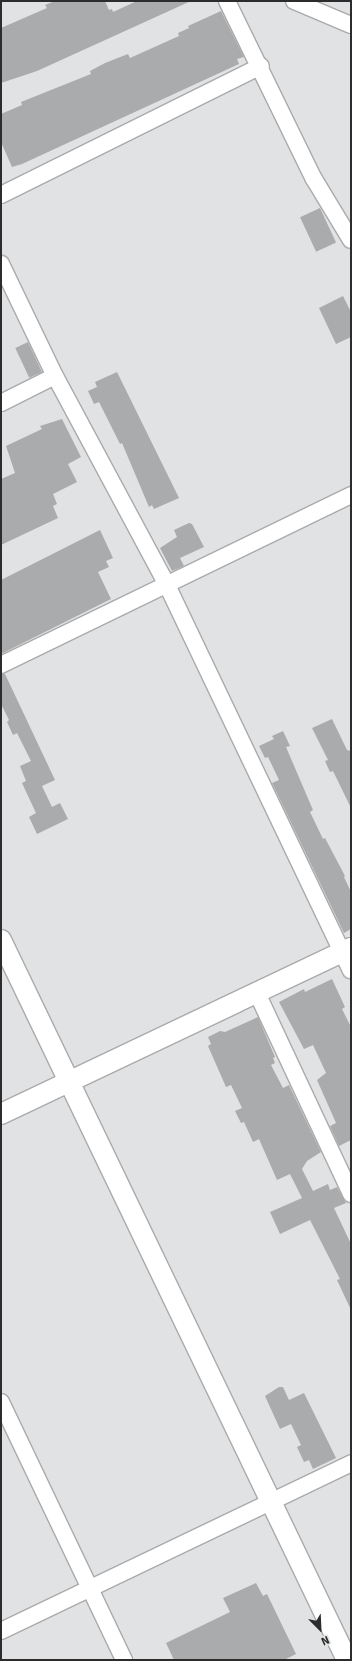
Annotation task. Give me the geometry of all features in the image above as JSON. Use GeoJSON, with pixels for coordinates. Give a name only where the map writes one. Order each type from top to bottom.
{"type":"FeatureCollection","features":[{"type":"Feature","properties":{"kind":"street"},"geometry":{"type":"LineString","coordinates":[[227,1],[261,66],[314,179],[346,224],[351,240]]}},
{"type":"Feature","properties":{"kind":"street"},"geometry":{"type":"LineString","coordinates":[[294,1],[351,25]]}},
{"type":"Feature","properties":{"kind":"street"},"geometry":{"type":"LineString","coordinates":[[1,195],[261,66]]}},
{"type":"Feature","properties":{"kind":"street"},"geometry":{"type":"LineString","coordinates":[[1,264],[55,376],[166,583],[347,950],[351,970]]}},
{"type":"Feature","properties":{"kind":"street"},"geometry":{"type":"LineString","coordinates":[[1,403],[55,376]]}},
{"type":"Feature","properties":{"kind":"street"},"geometry":{"type":"LineString","coordinates":[[1,665],[166,583],[351,495]]}},
{"type":"Feature","properties":{"kind":"street"},"geometry":{"type":"LineString","coordinates":[[1,940],[347,1660]]}},
{"type":"Feature","properties":{"kind":"street"},"geometry":{"type":"LineString","coordinates":[[1,1114],[347,950]]}},
{"type":"Feature","properties":{"kind":"street"},"geometry":{"type":"LineString","coordinates":[[257,993],[351,1194]]}},
{"type":"Feature","properties":{"kind":"street"},"geometry":{"type":"LineString","coordinates":[[1,1402],[124,1660]]}},
{"type":"Feature","properties":{"kind":"street"},"geometry":{"type":"LineString","coordinates":[[1,1631],[351,1463]]}},
{"type":"Feature","properties":{"kind":"building"},"geometry":{"type":"Polygon","coordinates":[[[55,1],[105,1],[109,10],[112,9],[113,12],[137,1],[191,1],[37,71],[1,83],[1,28],[47,8],[45,5],[55,1]]]}},
{"type":"Feature","properties":{"kind":"building"},"geometry":{"type":"Polygon","coordinates":[[[221,11],[244,57],[237,59],[239,64],[22,164],[12,167],[1,142],[1,114],[22,105],[21,102],[91,74],[90,71],[105,63],[128,54],[130,58],[179,36],[178,33],[189,28],[188,26],[221,11]]]}},
{"type":"Feature","properties":{"kind":"building"},"geometry":{"type":"Polygon","coordinates":[[[320,208],[336,242],[316,252],[300,217],[320,208]]]}},
{"type":"Feature","properties":{"kind":"building"},"geometry":{"type":"Polygon","coordinates":[[[343,296],[351,312],[351,337],[336,344],[319,308],[343,296]]]}},
{"type":"Feature","properties":{"kind":"building"},"geometry":{"type":"Polygon","coordinates":[[[28,342],[42,372],[29,378],[15,348],[28,342]]]}},
{"type":"Feature","properties":{"kind":"building"},"geometry":{"type":"Polygon","coordinates":[[[117,372],[179,498],[154,509],[152,505],[149,507],[122,443],[120,444],[99,402],[94,404],[88,391],[97,387],[95,382],[117,372]]]}},
{"type":"Feature","properties":{"kind":"building"},"geometry":{"type":"Polygon","coordinates":[[[62,419],[81,457],[68,464],[77,482],[53,494],[57,504],[53,506],[58,518],[1,545],[1,479],[15,473],[6,446],[42,429],[40,426],[62,419]]]}},
{"type":"Feature","properties":{"kind":"building"},"geometry":{"type":"Polygon","coordinates":[[[189,523],[192,524],[204,547],[180,558],[184,566],[172,571],[160,548],[177,537],[174,530],[189,523]]]}},
{"type":"Feature","properties":{"kind":"building"},"geometry":{"type":"Polygon","coordinates":[[[100,530],[113,558],[106,561],[109,567],[98,572],[111,599],[1,654],[1,580],[100,530]]]}},
{"type":"Feature","properties":{"kind":"building"},"geometry":{"type":"Polygon","coordinates":[[[1,674],[5,674],[55,780],[42,786],[52,807],[60,803],[68,819],[37,834],[29,817],[36,813],[22,783],[26,781],[20,766],[31,761],[17,733],[13,735],[7,722],[9,720],[1,704],[1,674]]]}},
{"type":"Feature","properties":{"kind":"building"},"geometry":{"type":"Polygon","coordinates":[[[332,719],[347,750],[351,751],[351,808],[333,771],[330,772],[325,761],[328,760],[312,728],[332,719]]]}},
{"type":"Feature","properties":{"kind":"building"},"geometry":{"type":"Polygon","coordinates":[[[283,731],[290,746],[286,747],[313,810],[310,812],[323,839],[325,838],[345,876],[344,877],[351,892],[351,929],[344,933],[272,783],[279,780],[268,757],[265,758],[259,746],[274,739],[272,736],[283,731]]]}},
{"type":"Feature","properties":{"kind":"building"},"geometry":{"type":"Polygon","coordinates":[[[332,979],[345,1007],[342,1009],[351,1027],[351,1140],[339,1146],[330,1126],[336,1123],[317,1080],[326,1073],[313,1045],[304,1049],[279,1002],[304,989],[305,992],[332,979]]]}},
{"type":"Feature","properties":{"kind":"building"},"geometry":{"type":"Polygon","coordinates":[[[258,1017],[275,1057],[273,1058],[275,1063],[271,1065],[283,1088],[289,1085],[321,1152],[307,1161],[302,1169],[313,1191],[328,1184],[330,1190],[337,1187],[346,1203],[334,1208],[351,1244],[351,1310],[337,1280],[340,1279],[310,1220],[280,1234],[270,1212],[302,1198],[290,1174],[277,1180],[259,1139],[253,1142],[244,1122],[241,1123],[235,1111],[242,1108],[231,1085],[226,1087],[208,1046],[211,1044],[208,1037],[220,1031],[225,1032],[258,1017]]]}},
{"type":"Feature","properties":{"kind":"building"},"geometry":{"type":"Polygon","coordinates":[[[279,1387],[283,1387],[289,1400],[304,1393],[336,1458],[313,1469],[309,1460],[304,1462],[297,1447],[301,1445],[291,1424],[280,1429],[265,1396],[279,1387]]]}},
{"type":"Feature","properties":{"kind":"building"},"geometry":{"type":"Polygon","coordinates":[[[256,1583],[263,1596],[267,1594],[296,1654],[284,1660],[174,1660],[166,1643],[230,1612],[223,1598],[256,1583]]]}}]}
